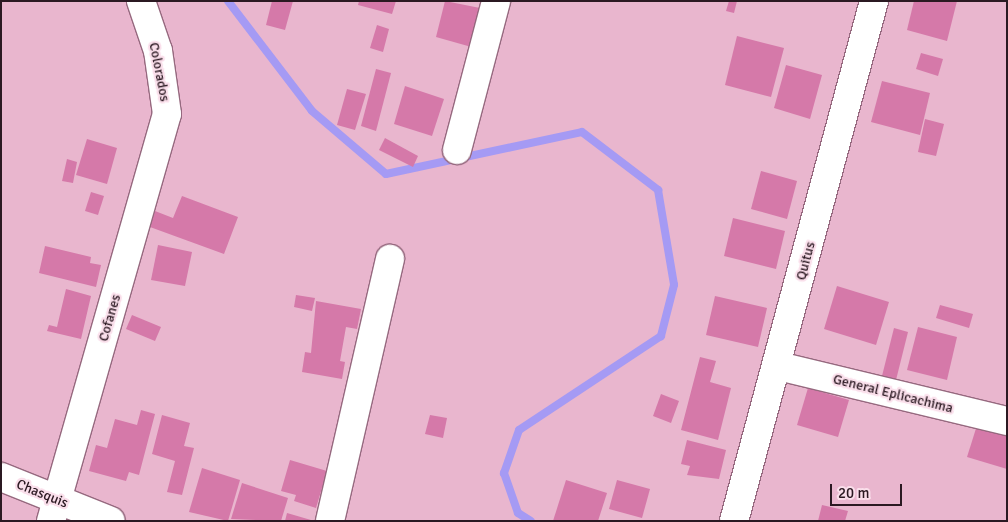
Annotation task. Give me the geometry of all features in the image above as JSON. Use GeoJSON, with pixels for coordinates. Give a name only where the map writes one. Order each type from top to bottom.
{"type":"FeatureCollection","features":[{"type":"Feature","properties":{"kind":"street","name":"Colorados"},"geometry":{"type":"LineString","coordinates":[[140,1],[158,51],[167,114]]}},
{"type":"Feature","properties":{"kind":"street"},"geometry":{"type":"LineString","coordinates":[[457,150],[496,1]]}},
{"type":"Feature","properties":{"kind":"street","name":"Quitus"},"geometry":{"type":"LineString","coordinates":[[734,521],[778,366],[874,1]]}},
{"type":"Feature","properties":{"kind":"street","name":"Cofanes"},"geometry":{"type":"LineString","coordinates":[[54,511],[167,114]]}},
{"type":"Feature","properties":{"kind":"street"},"geometry":{"type":"LineString","coordinates":[[330,521],[390,259]]}},
{"type":"Feature","properties":{"kind":"street","name":"General Eplicachima"},"geometry":{"type":"LineString","coordinates":[[778,366],[1007,421]]}},
{"type":"Feature","properties":{"kind":"street","name":"Chasquis"},"geometry":{"type":"LineString","coordinates":[[1,478],[54,511],[111,521]]}},
{"type":"Feature","properties":{"kind":"building"},"geometry":{"type":"Polygon","coordinates":[[[272,1],[293,1],[285,30],[266,25],[272,1]]]}},
{"type":"Feature","properties":{"kind":"building"},"geometry":{"type":"Polygon","coordinates":[[[359,1],[396,1],[392,14],[358,5],[359,1]]]}},
{"type":"Feature","properties":{"kind":"building"},"geometry":{"type":"Polygon","coordinates":[[[445,1],[485,9],[475,48],[436,37],[445,1]]]}},
{"type":"Feature","properties":{"kind":"building"},"geometry":{"type":"Polygon","coordinates":[[[729,1],[737,1],[734,13],[726,11],[729,1]]]}},
{"type":"Feature","properties":{"kind":"building"},"geometry":{"type":"Polygon","coordinates":[[[914,1],[957,1],[947,41],[907,30],[914,1]]]}},
{"type":"Feature","properties":{"kind":"building"},"geometry":{"type":"Polygon","coordinates":[[[377,25],[389,29],[383,52],[370,48],[377,25]]]}},
{"type":"Feature","properties":{"kind":"building"},"geometry":{"type":"Polygon","coordinates":[[[737,36],[784,48],[771,97],[725,85],[737,36]]]}},
{"type":"Feature","properties":{"kind":"building"},"geometry":{"type":"Polygon","coordinates":[[[921,53],[943,59],[938,76],[916,69],[921,53]]]}},
{"type":"Feature","properties":{"kind":"building"},"geometry":{"type":"Polygon","coordinates":[[[786,65],[822,75],[810,119],[774,108],[786,65]]]}},
{"type":"Feature","properties":{"kind":"building"},"geometry":{"type":"Polygon","coordinates":[[[376,69],[391,73],[376,131],[361,126],[376,69]]]}},
{"type":"Feature","properties":{"kind":"building"},"geometry":{"type":"Polygon","coordinates":[[[882,81],[930,93],[920,135],[871,122],[882,81]]]}},
{"type":"Feature","properties":{"kind":"building"},"geometry":{"type":"Polygon","coordinates":[[[405,86],[444,99],[432,136],[394,124],[405,86]]]}},
{"type":"Feature","properties":{"kind":"building"},"geometry":{"type":"Polygon","coordinates":[[[347,89],[366,94],[355,130],[337,125],[347,89]]]}},
{"type":"Feature","properties":{"kind":"building"},"geometry":{"type":"Polygon","coordinates":[[[925,119],[944,124],[936,156],[918,152],[925,119]]]}},
{"type":"Feature","properties":{"kind":"building"},"geometry":{"type":"Polygon","coordinates":[[[385,138],[418,156],[413,167],[379,150],[385,138]]]}},
{"type":"Feature","properties":{"kind":"building"},"geometry":{"type":"Polygon","coordinates":[[[87,139],[117,148],[107,184],[76,175],[87,139]]]}},
{"type":"Feature","properties":{"kind":"building"},"geometry":{"type":"Polygon","coordinates":[[[67,159],[77,162],[73,183],[62,181],[67,159]]]}},
{"type":"Feature","properties":{"kind":"building"},"geometry":{"type":"Polygon","coordinates":[[[761,171],[797,181],[787,219],[751,209],[761,171]]]}},
{"type":"Feature","properties":{"kind":"building"},"geometry":{"type":"Polygon","coordinates":[[[91,192],[104,196],[98,215],[85,211],[91,192]]]}},
{"type":"Feature","properties":{"kind":"building"},"geometry":{"type":"Polygon","coordinates":[[[182,196],[238,217],[224,254],[150,227],[155,211],[173,218],[182,196]]]}},
{"type":"Feature","properties":{"kind":"building"},"geometry":{"type":"Polygon","coordinates":[[[733,218],[785,231],[776,269],[724,256],[733,218]]]}},
{"type":"Feature","properties":{"kind":"building"},"geometry":{"type":"Polygon","coordinates":[[[158,245],[192,252],[185,286],[151,280],[158,245]]]}},
{"type":"Feature","properties":{"kind":"building"},"geometry":{"type":"Polygon","coordinates":[[[45,246],[91,257],[90,263],[101,265],[96,287],[39,273],[45,246]]]}},
{"type":"Feature","properties":{"kind":"building"},"geometry":{"type":"Polygon","coordinates":[[[837,286],[889,302],[876,345],[824,329],[837,286]]]}},
{"type":"Feature","properties":{"kind":"building"},"geometry":{"type":"Polygon","coordinates":[[[66,289],[91,296],[81,339],[47,331],[49,325],[57,327],[66,289]]]}},
{"type":"Feature","properties":{"kind":"building"},"geometry":{"type":"Polygon","coordinates":[[[296,295],[315,298],[312,311],[294,307],[296,295]]]}},
{"type":"Feature","properties":{"kind":"building"},"geometry":{"type":"Polygon","coordinates":[[[715,296],[767,308],[758,347],[706,335],[715,296]]]}},
{"type":"Feature","properties":{"kind":"building"},"geometry":{"type":"Polygon","coordinates":[[[316,301],[361,309],[357,329],[346,327],[340,361],[345,362],[342,379],[302,372],[305,352],[311,353],[316,301]]]}},
{"type":"Feature","properties":{"kind":"building"},"geometry":{"type":"Polygon","coordinates":[[[940,305],[973,314],[969,328],[936,318],[940,305]]]}},
{"type":"Feature","properties":{"kind":"building"},"geometry":{"type":"Polygon","coordinates":[[[132,315],[161,327],[155,341],[126,329],[132,315]]]}},
{"type":"Feature","properties":{"kind":"building"},"geometry":{"type":"Polygon","coordinates":[[[918,327],[957,337],[947,380],[907,370],[918,327]]]}},
{"type":"Feature","properties":{"kind":"building"},"geometry":{"type":"Polygon","coordinates":[[[894,328],[908,332],[896,380],[882,376],[894,328]]]}},
{"type":"Feature","properties":{"kind":"building"},"geometry":{"type":"Polygon","coordinates":[[[700,357],[716,361],[710,382],[731,388],[718,440],[681,430],[700,357]]]}},
{"type":"Feature","properties":{"kind":"building"},"geometry":{"type":"Polygon","coordinates":[[[808,388],[849,400],[838,437],[797,425],[808,388]]]}},
{"type":"Feature","properties":{"kind":"building"},"geometry":{"type":"Polygon","coordinates":[[[661,394],[679,401],[671,423],[653,416],[661,394]]]}},
{"type":"Feature","properties":{"kind":"building"},"geometry":{"type":"Polygon","coordinates":[[[141,410],[155,414],[139,475],[129,472],[126,481],[89,471],[96,445],[107,448],[115,419],[137,425],[141,410]]]}},
{"type":"Feature","properties":{"kind":"building"},"geometry":{"type":"Polygon","coordinates":[[[162,415],[190,423],[184,446],[194,448],[182,495],[167,492],[175,461],[152,454],[162,415]]]}},
{"type":"Feature","properties":{"kind":"building"},"geometry":{"type":"Polygon","coordinates":[[[430,415],[447,418],[443,438],[425,434],[430,415]]]}},
{"type":"Feature","properties":{"kind":"building"},"geometry":{"type":"Polygon","coordinates":[[[979,419],[1007,428],[1007,469],[967,457],[979,419]]]}},
{"type":"Feature","properties":{"kind":"building"},"geometry":{"type":"Polygon","coordinates":[[[687,440],[726,450],[719,479],[687,475],[690,466],[681,464],[687,440]]]}},
{"type":"Feature","properties":{"kind":"building"},"geometry":{"type":"Polygon","coordinates":[[[290,460],[327,471],[316,508],[294,501],[296,495],[281,491],[290,460]]]}},
{"type":"Feature","properties":{"kind":"building"},"geometry":{"type":"Polygon","coordinates":[[[202,468],[240,480],[228,521],[189,512],[202,468]]]}},
{"type":"Feature","properties":{"kind":"building"},"geometry":{"type":"Polygon","coordinates":[[[566,480],[607,493],[598,521],[553,521],[566,480]]]}},
{"type":"Feature","properties":{"kind":"building"},"geometry":{"type":"Polygon","coordinates":[[[617,480],[650,489],[642,518],[609,509],[617,480]]]}},
{"type":"Feature","properties":{"kind":"building"},"geometry":{"type":"Polygon","coordinates":[[[242,483],[288,498],[281,521],[231,519],[242,483]]]}},
{"type":"Feature","properties":{"kind":"building"},"geometry":{"type":"Polygon","coordinates":[[[822,505],[848,511],[845,521],[818,521],[822,505]]]}},
{"type":"Feature","properties":{"kind":"building"},"geometry":{"type":"Polygon","coordinates":[[[287,513],[311,520],[311,521],[285,521],[287,513]]]}},
{"type":"Feature","properties":{"kind":"waterway"},"geometry":{"type":"LineString","coordinates":[[228,1],[312,111],[386,174],[582,132],[658,190],[674,285],[661,336],[519,430],[504,473],[518,513],[531,521]]}}]}
